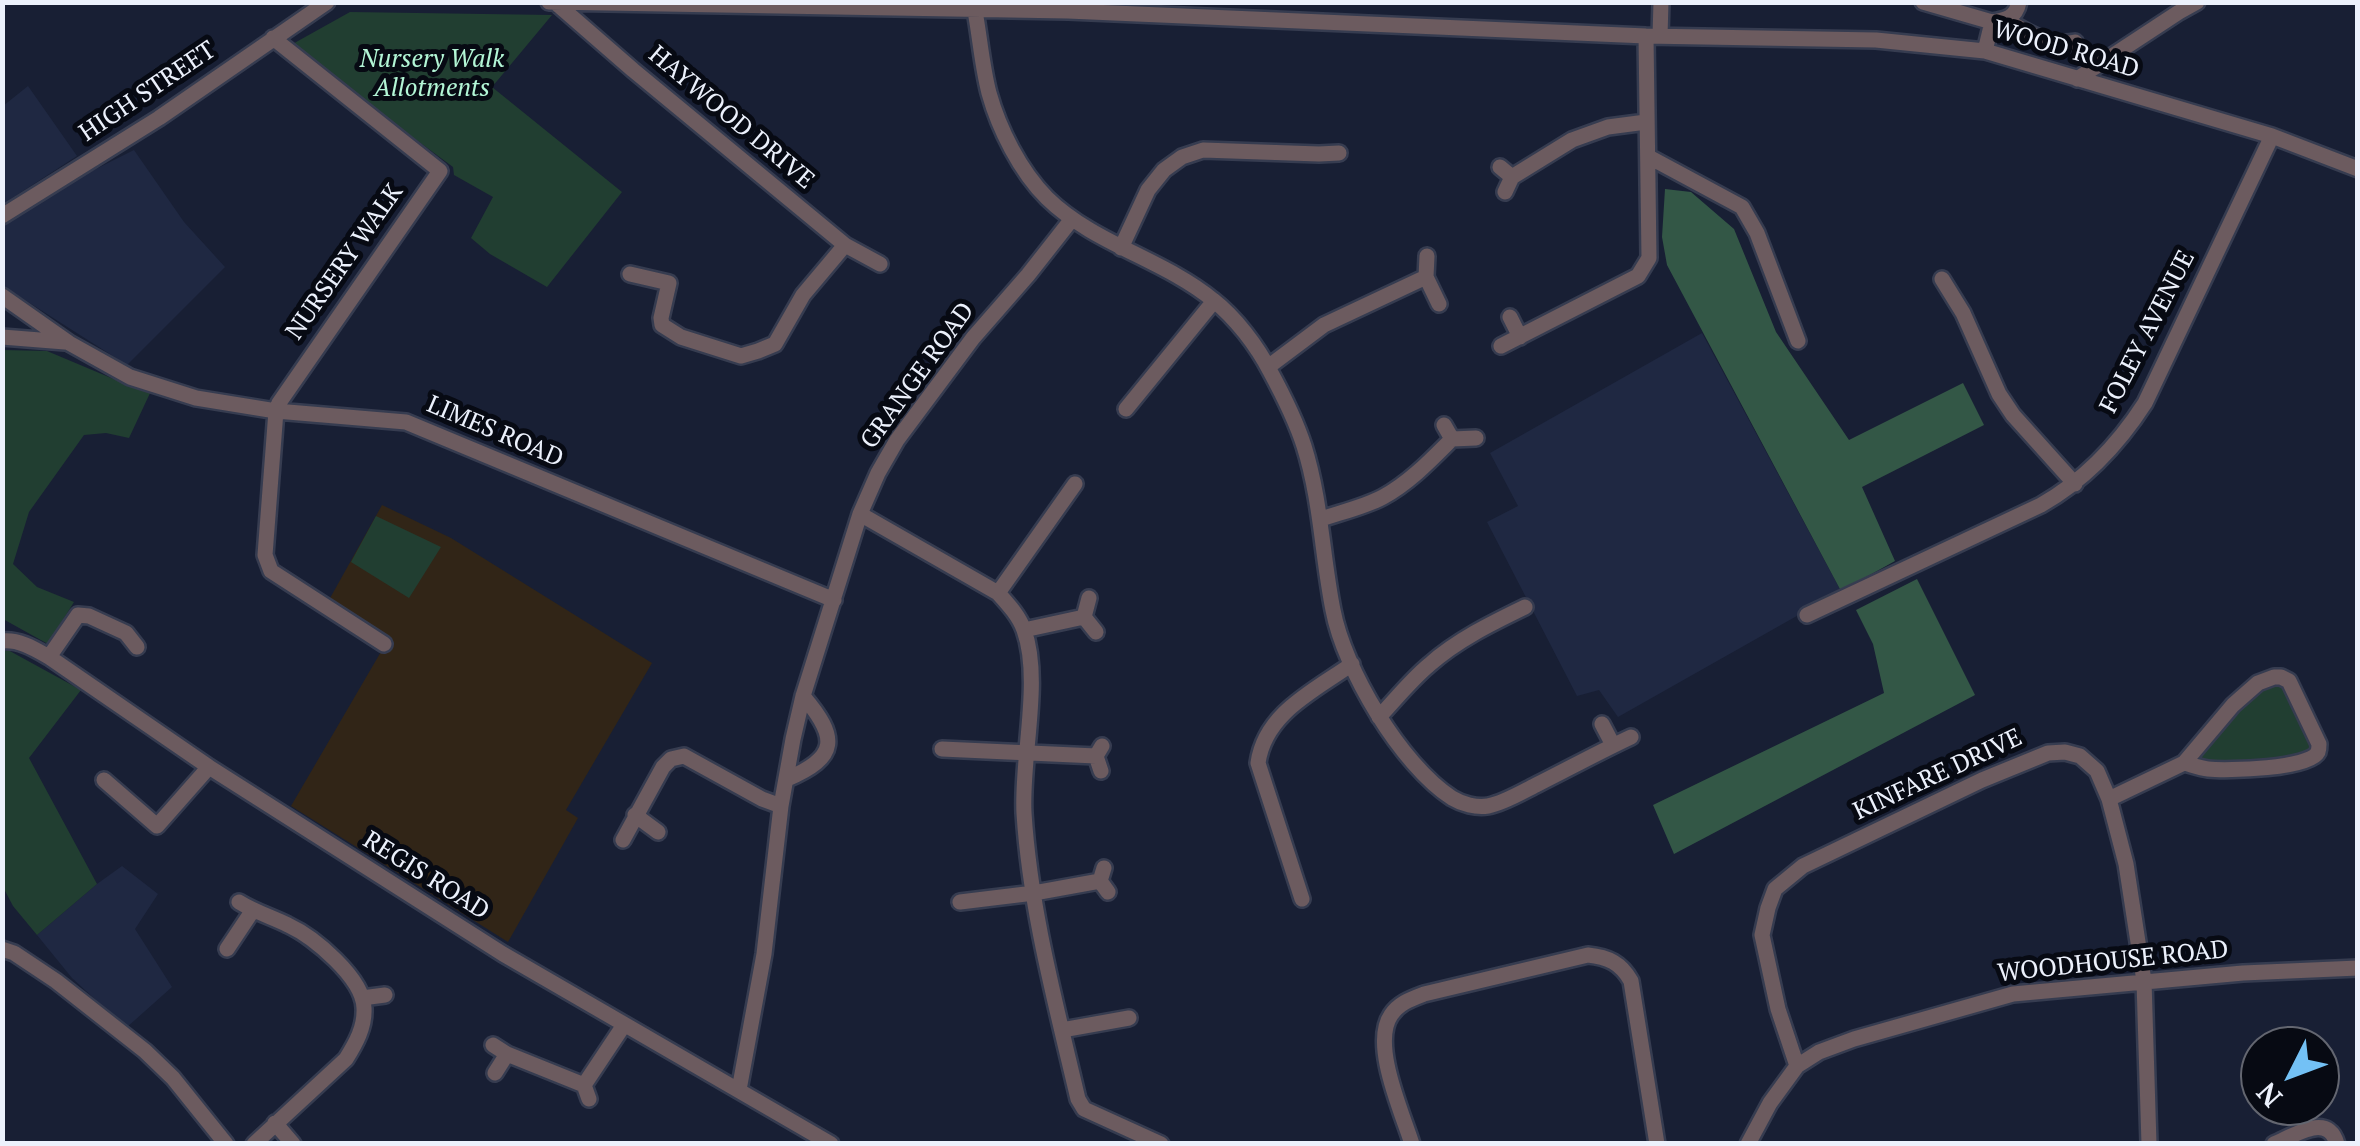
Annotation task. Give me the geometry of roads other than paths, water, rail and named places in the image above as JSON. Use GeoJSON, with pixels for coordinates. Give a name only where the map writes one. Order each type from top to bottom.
{"type":"FeatureCollection","features":[{"type":"Feature","properties":{"kind":"street"},"geometry":{"type":"LineString","coordinates":[[1501,346],[1638,276],[1649,258],[1646,122],[1653,36],[1662,2]]}},
{"type":"Feature","properties":{"kind":"street"},"geometry":{"type":"LineString","coordinates":[[1923,2],[1999,21],[2035,37],[2062,44],[2075,42]]}},
{"type":"Feature","properties":{"kind":"street"},"geometry":{"type":"LineString","coordinates":[[1986,50],[1999,21],[2018,8],[2019,2]]}},
{"type":"Feature","properties":{"kind":"street"},"geometry":{"type":"LineString","coordinates":[[2077,79],[2196,2]]}},
{"type":"Feature","properties":{"kind":"street","name":"WOOD ROAD"},"geometry":{"type":"LineString","coordinates":[[553,3],[1068,12],[1653,36],[1876,40],[1986,50],[2272,136],[2358,169]]}},
{"type":"Feature","properties":{"kind":"street","name":"HAYWOOD DRIVE"},"geometry":{"type":"LineString","coordinates":[[553,3],[846,244],[880,264]]}},
{"type":"Feature","properties":{"kind":"street","name":"HIGH STREET"},"geometry":{"type":"LineString","coordinates":[[2,216],[158,118],[323,4]]}},
{"type":"Feature","properties":{"kind":"street"},"geometry":{"type":"LineString","coordinates":[[975,11],[990,94],[1007,138],[1045,196],[1072,219],[1214,300],[1235,321],[1268,367],[1304,446],[1321,520],[1334,614],[1352,664],[1379,717],[1412,764],[1452,798],[1472,806],[1488,806],[1630,737]]}},
{"type":"Feature","properties":{"kind":"street","name":"NURSERY WALK"},"geometry":{"type":"LineString","coordinates":[[273,38],[440,172],[338,314],[276,410]]}},
{"type":"Feature","properties":{"kind":"street"},"geometry":{"type":"LineString","coordinates":[[1506,179],[1572,140],[1608,127],[1646,122]]}},
{"type":"Feature","properties":{"kind":"street","name":"FOLEY AVENUE"},"geometry":{"type":"LineString","coordinates":[[1807,615],[2042,505],[2096,466],[2145,403],[2272,136]]}},
{"type":"Feature","properties":{"kind":"street"},"geometry":{"type":"LineString","coordinates":[[1121,248],[1148,190],[1164,170],[1182,157],[1204,150],[1338,152]]}},
{"type":"Feature","properties":{"kind":"street"},"geometry":{"type":"LineString","coordinates":[[1318,154],[1318,172]]}},
{"type":"Feature","properties":{"kind":"street"},"geometry":{"type":"LineString","coordinates":[[1649,157],[1742,207],[1757,232],[1798,341]]}},
{"type":"Feature","properties":{"kind":"street","name":"GRANGE ROAD"},"geometry":{"type":"LineString","coordinates":[[739,1090],[764,954],[781,806],[802,696],[860,514],[897,440],[973,338],[1072,219]]}},
{"type":"Feature","properties":{"kind":"street"},"geometry":{"type":"LineString","coordinates":[[630,274],[670,282],[660,318],[662,325],[681,338],[741,356],[775,344],[804,295],[846,244]]}},
{"type":"Feature","properties":{"kind":"street"},"geometry":{"type":"LineString","coordinates":[[1428,256],[1426,277],[1438,304]]}},
{"type":"Feature","properties":{"kind":"street"},"geometry":{"type":"LineString","coordinates":[[1268,367],[1324,325],[1426,277]]}},
{"type":"Feature","properties":{"kind":"street"},"geometry":{"type":"LineString","coordinates":[[1942,279],[1963,314],[1999,394],[2075,484]]}},
{"type":"Feature","properties":{"kind":"street","name":"LIMES ROAD"},"geometry":{"type":"LineString","coordinates":[[2,296],[68,343],[130,377],[196,398],[406,422],[834,600]]}},
{"type":"Feature","properties":{"kind":"street"},"geometry":{"type":"LineString","coordinates":[[1126,409],[1214,300]]}},
{"type":"Feature","properties":{"kind":"street"},"geometry":{"type":"LineString","coordinates":[[1510,317],[1520,337]]}},
{"type":"Feature","properties":{"kind":"street","name":"LIMES ROAD"},"geometry":{"type":"LineString","coordinates":[[2,338],[68,343]]}},
{"type":"Feature","properties":{"kind":"street"},"geometry":{"type":"LineString","coordinates":[[690,360],[697,342]]}},
{"type":"Feature","properties":{"kind":"street"},"geometry":{"type":"LineString","coordinates":[[276,410],[266,555],[271,571],[384,644]]}},
{"type":"Feature","properties":{"kind":"street"},"geometry":{"type":"LineString","coordinates":[[1321,520],[1388,494],[1428,464],[1448,432],[1476,438]]}},
{"type":"Feature","properties":{"kind":"street"},"geometry":{"type":"LineString","coordinates":[[998,592],[1074,484]]}},
{"type":"Feature","properties":{"kind":"street"},"geometry":{"type":"LineString","coordinates":[[860,514],[998,592],[1024,630],[1031,686],[1024,819],[1034,893],[1078,1099],[1084,1109],[1161,1144]]}},
{"type":"Feature","properties":{"kind":"street"},"geometry":{"type":"LineString","coordinates":[[1084,618],[1089,598]]}},
{"type":"Feature","properties":{"kind":"street"},"geometry":{"type":"LineString","coordinates":[[1379,717],[1434,660],[1504,607],[1525,607]]}},
{"type":"Feature","properties":{"kind":"street"},"geometry":{"type":"LineString","coordinates":[[49,657],[78,615],[89,616],[126,634],[137,647]]}},
{"type":"Feature","properties":{"kind":"street"},"geometry":{"type":"LineString","coordinates":[[1024,630],[1084,618]]}},
{"type":"Feature","properties":{"kind":"street"},"geometry":{"type":"LineString","coordinates":[[1084,618],[1096,632]]}},
{"type":"Feature","properties":{"kind":"street","name":"REGIS ROAD"},"geometry":{"type":"LineString","coordinates":[[2,641],[28,646],[49,657],[209,767],[492,948],[831,1144]]}},
{"type":"Feature","properties":{"kind":"street"},"geometry":{"type":"LineString","coordinates":[[1304,886],[1258,763],[1260,747],[1283,712],[1352,664]]}},
{"type":"Feature","properties":{"kind":"street"},"geometry":{"type":"LineString","coordinates":[[2110,799],[2184,762],[2233,705],[2258,683],[2274,677],[2289,681],[2319,744],[2315,756],[2303,762],[2226,769],[2184,762]]}},
{"type":"Feature","properties":{"kind":"street"},"geometry":{"type":"LineString","coordinates":[[786,779],[817,764],[829,735],[819,715],[802,696]]}},
{"type":"Feature","properties":{"kind":"street"},"geometry":{"type":"LineString","coordinates":[[1602,724],[1613,746]]}},
{"type":"Feature","properties":{"kind":"street"},"geometry":{"type":"LineString","coordinates":[[942,749],[1099,758]]}},
{"type":"Feature","properties":{"kind":"street","name":"KINFARE DRIVE"},"geometry":{"type":"LineString","coordinates":[[1797,1066],[1778,1009],[1762,935],[1775,890],[1803,866],[1964,788],[2048,753],[2065,752],[2080,756],[2096,771],[2110,799],[2126,864],[2144,981],[2150,1144]]}},
{"type":"Feature","properties":{"kind":"street"},"geometry":{"type":"LineString","coordinates":[[623,840],[672,758],[684,756],[781,806]]}},
{"type":"Feature","properties":{"kind":"street"},"geometry":{"type":"LineString","coordinates":[[104,780],[157,826],[209,767]]}},
{"type":"Feature","properties":{"kind":"street"},"geometry":{"type":"LineString","coordinates":[[635,815],[658,832]]}},
{"type":"Feature","properties":{"kind":"street"},"geometry":{"type":"LineString","coordinates":[[960,902],[1104,880]]}},
{"type":"Feature","properties":{"kind":"street"},"geometry":{"type":"LineString","coordinates":[[228,949],[246,906],[314,942],[344,968],[364,1003],[364,1022],[346,1058],[254,1144]]}},
{"type":"Feature","properties":{"kind":"street"},"geometry":{"type":"LineString","coordinates":[[2,949],[56,981],[145,1051],[173,1078],[226,1144]]}},
{"type":"Feature","properties":{"kind":"street"},"geometry":{"type":"LineString","coordinates":[[1412,1144],[1388,1066],[1385,1028],[1392,1012],[1424,994],[1588,955],[1616,963],[1631,981],[1658,1144]]}},
{"type":"Feature","properties":{"kind":"street","name":"WOODHOUSE ROAD"},"geometry":{"type":"LineString","coordinates":[[1748,1144],[1770,1103],[1797,1066],[1854,1038],[2013,994],[2243,973],[2358,968]]}},
{"type":"Feature","properties":{"kind":"street"},"geometry":{"type":"LineString","coordinates":[[362,998],[385,995]]}},
{"type":"Feature","properties":{"kind":"street"},"geometry":{"type":"LineString","coordinates":[[1062,1030],[1129,1018]]}},
{"type":"Feature","properties":{"kind":"street"},"geometry":{"type":"LineString","coordinates":[[495,1073],[500,1050],[587,1092],[624,1025]]}},
{"type":"Feature","properties":{"kind":"street"},"geometry":{"type":"LineString","coordinates":[[276,1123],[293,1144]]}},
{"type":"Feature","properties":{"kind":"street"},"geometry":{"type":"LineString","coordinates":[[2274,1144],[2317,1126],[2334,1133],[2338,1144]]}},
{"type":"Feature","properties":{"kind":"park label","name":"Nursery Walk Allotments"},"geometry":{"type":"Point","coordinates":[432,74]}}]}
